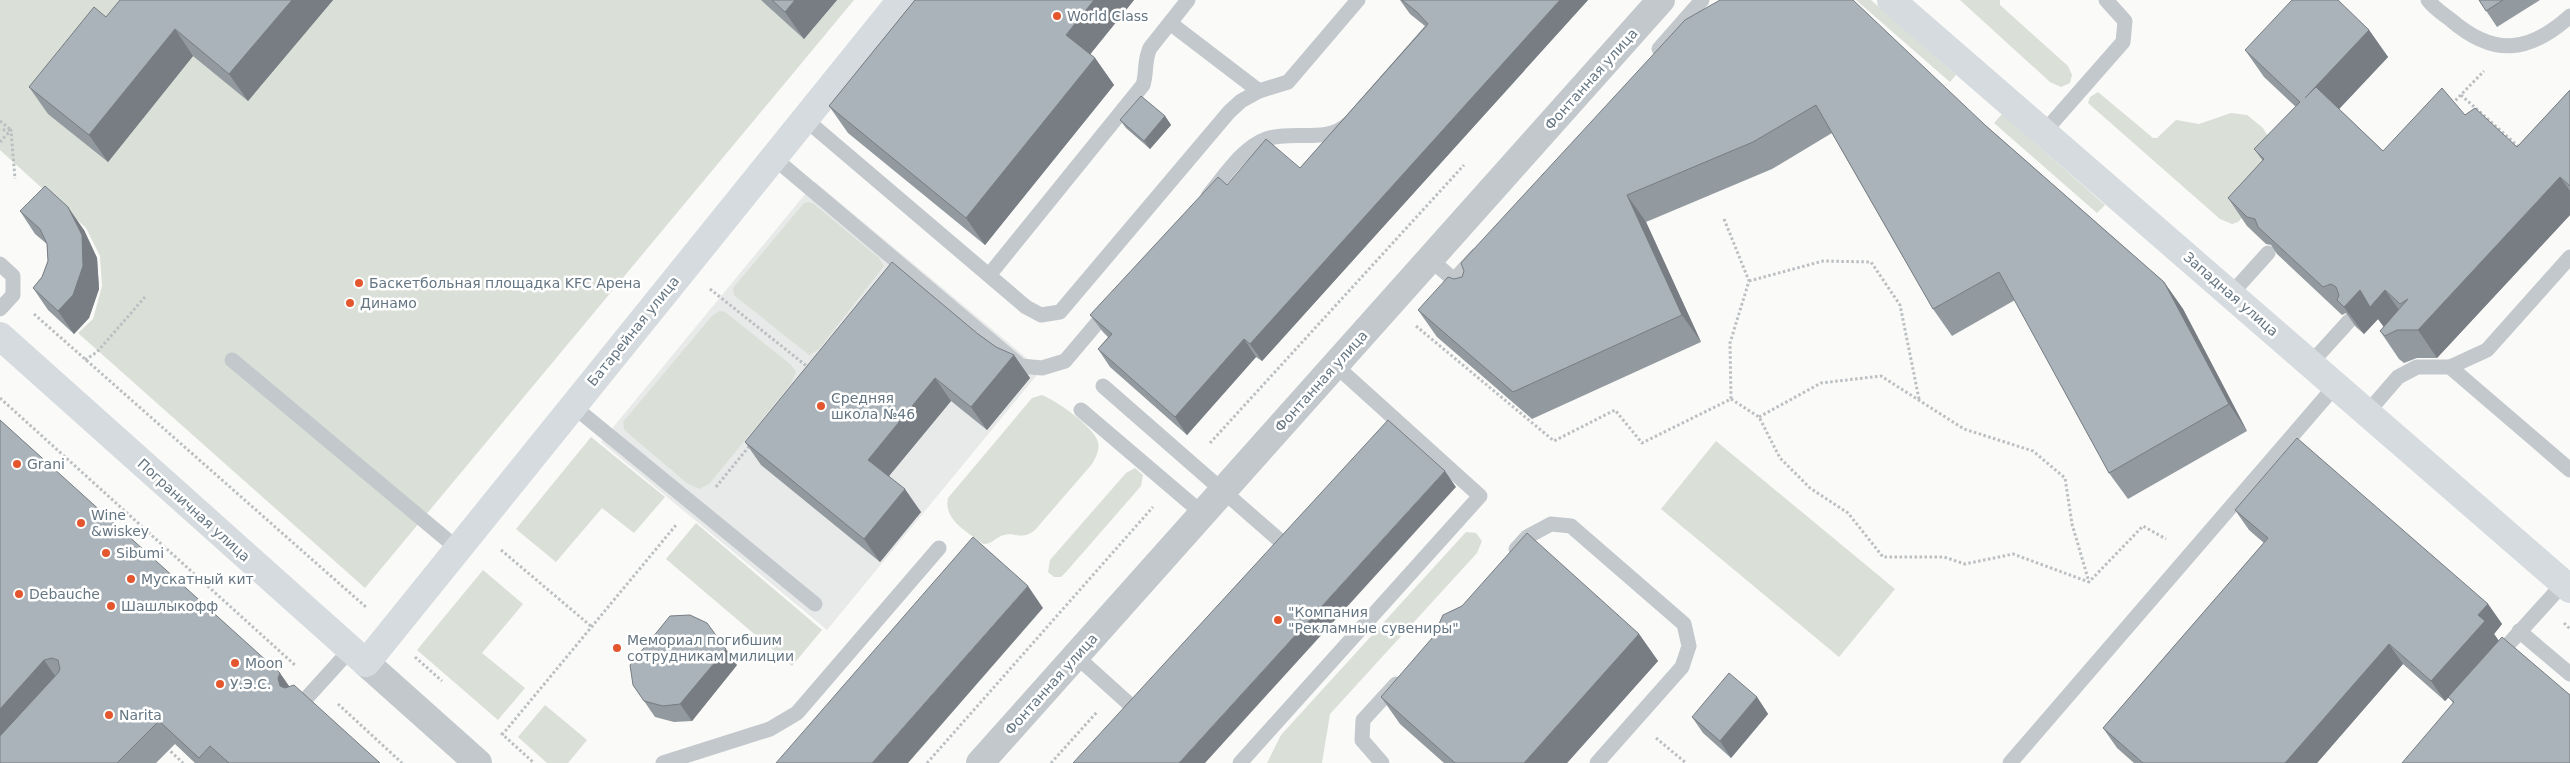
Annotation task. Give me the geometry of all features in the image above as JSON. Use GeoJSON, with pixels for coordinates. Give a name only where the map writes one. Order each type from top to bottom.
{"type":"FeatureCollection","features":[{"type":"Feature","properties":{"kind":"main road","name":"Батарейная улица"},"geometry":{"type":"LineString","coordinates":[[358,656],[458,549],[901,0]]}},
{"type":"Feature","properties":{"kind":"main road","name":"Западная улица"},"geometry":{"type":"LineString","coordinates":[[1897,2],[2567,586]]}},
{"type":"Feature","properties":{"kind":"main road","name":"Пограничная улица"},"geometry":{"type":"LineString","coordinates":[[0,336],[358,656]]}},
{"type":"Feature","properties":{"kind":"street","name":"Фонтанная улица"},"geometry":{"type":"LineString","coordinates":[[980,763],[1662,0]]}},
{"type":"Feature","properties":{"kind":"street","name":"Пограничная улица"},"geometry":{"type":"LineString","coordinates":[[358,656],[468,760]]}},
{"type":"Feature","properties":{"kind":"lane"},"geometry":{"type":"LineString","coordinates":[[990,274],[1144,85],[1147,74],[1146,57],[1150,48],[1188,0]]}},
{"type":"Feature","properties":{"kind":"lane"},"geometry":{"type":"LineString","coordinates":[[805,119],[990,274],[1026,308],[1042,315],[1060,312],[1229,112],[1241,101],[1260,91],[1288,82],[1358,0]]}},
{"type":"Feature","properties":{"kind":"lane"},"geometry":{"type":"LineString","coordinates":[[1650,59],[1702,0]]}},
{"type":"Feature","properties":{"kind":"lane"},"geometry":{"type":"LineString","coordinates":[[2044,132],[2123,42],[2125,21],[2106,0]]}},
{"type":"Feature","properties":{"kind":"lane"},"geometry":{"type":"LineString","coordinates":[[2428,0],[2464,31],[2485,43],[2508,48],[2531,43],[2551,33],[2570,16]]}},
{"type":"Feature","properties":{"kind":"lane"},"geometry":{"type":"LineString","coordinates":[[1170,23],[1260,91]]}},
{"type":"Feature","properties":{"kind":"lane"},"geometry":{"type":"LineString","coordinates":[[1200,204],[1245,152],[1264,140],[1286,134],[1329,135],[1346,126],[1358,111]]}},
{"type":"Feature","properties":{"kind":"lane"},"geometry":{"type":"LineString","coordinates":[[774,158],[1021,366],[1042,368],[1065,361],[1117,300]]}},
{"type":"Feature","properties":{"kind":"lane"},"geometry":{"type":"LineString","coordinates":[[1454,280],[1487,244]]}},
{"type":"Feature","properties":{"kind":"lane"},"geometry":{"type":"LineString","coordinates":[[2230,294],[2268,252]]}},
{"type":"Feature","properties":{"kind":"lane"},"geometry":{"type":"LineString","coordinates":[[2367,413],[2398,377],[2416,366],[2450,367],[2487,350],[2570,257]]}},
{"type":"Feature","properties":{"kind":"lane"},"geometry":{"type":"LineString","coordinates":[[1430,259],[1474,297]]}},
{"type":"Feature","properties":{"kind":"lane"},"geometry":{"type":"LineString","coordinates":[[0,264],[13,276],[13,295],[0,309]]}},
{"type":"Feature","properties":{"kind":"lane"},"geometry":{"type":"LineString","coordinates":[[2310,363],[2348,320]]}},
{"type":"Feature","properties":{"kind":"lane"},"geometry":{"type":"LineString","coordinates":[[232,360],[458,549]]}},
{"type":"Feature","properties":{"kind":"lane"},"geometry":{"type":"LineString","coordinates":[[1240,763],[1480,496],[1379,395],[1335,365]]}},
{"type":"Feature","properties":{"kind":"lane"},"geometry":{"type":"LineString","coordinates":[[2450,367],[2570,470]]}},
{"type":"Feature","properties":{"kind":"lane"},"geometry":{"type":"LineString","coordinates":[[1102,386],[1278,539]]}},
{"type":"Feature","properties":{"kind":"lane"},"geometry":{"type":"LineString","coordinates":[[2010,763],[2336,386]]}},
{"type":"Feature","properties":{"kind":"lane"},"geometry":{"type":"LineString","coordinates":[[574,406],[815,604]]}},
{"type":"Feature","properties":{"kind":"lane"},"geometry":{"type":"LineString","coordinates":[[1081,410],[1203,514]]}},
{"type":"Feature","properties":{"kind":"lane"},"geometry":{"type":"LineString","coordinates":[[1507,559],[1527,537],[1551,524],[1571,526],[1684,624],[1689,646],[1682,667],[1597,763]]}},
{"type":"Feature","properties":{"kind":"lane"},"geometry":{"type":"LineString","coordinates":[[663,763],[770,729],[797,713],[939,548]]}},
{"type":"Feature","properties":{"kind":"lane"},"geometry":{"type":"LineString","coordinates":[[2487,668],[2519,631],[2567,586]]}},
{"type":"Feature","properties":{"kind":"lane"},"geometry":{"type":"LineString","coordinates":[[2519,631],[2570,674]]}},
{"type":"Feature","properties":{"kind":"lane"},"geometry":{"type":"LineString","coordinates":[[303,702],[318,686],[358,656]]}},
{"type":"Feature","properties":{"kind":"lane"},"geometry":{"type":"LineString","coordinates":[[1076,656],[1127,702]]}},
{"type":"Feature","properties":{"kind":"lane"},"geometry":{"type":"LineString","coordinates":[[1382,763],[1362,740],[1363,720],[1402,676]]}},
{"type":"Feature","properties":{"kind":"path"},"geometry":{"type":"LineString","coordinates":[[2447,109],[2508,48]]}},
{"type":"Feature","properties":{"kind":"path"},"geometry":{"type":"LineString","coordinates":[[2461,95],[2523,151]]}},
{"type":"Feature","properties":{"kind":"path"},"geometry":{"type":"LineString","coordinates":[[0,121],[11,130],[15,179]]}},
{"type":"Feature","properties":{"kind":"path"},"geometry":{"type":"LineString","coordinates":[[0,130],[11,130]]}},
{"type":"Feature","properties":{"kind":"path"},"geometry":{"type":"LineString","coordinates":[[0,142],[11,130]]}},
{"type":"Feature","properties":{"kind":"path"},"geometry":{"type":"LineString","coordinates":[[1191,464],[1466,162]]}},
{"type":"Feature","properties":{"kind":"path"},"geometry":{"type":"LineString","coordinates":[[1724,219],[1749,281],[1730,343],[1731,399]]}},
{"type":"Feature","properties":{"kind":"path"},"geometry":{"type":"LineString","coordinates":[[1749,281],[1823,261],[1871,262],[1900,305],[1919,400]]}},
{"type":"Feature","properties":{"kind":"path"},"geometry":{"type":"LineString","coordinates":[[706,286],[811,370]]}},
{"type":"Feature","properties":{"kind":"path"},"geometry":{"type":"LineString","coordinates":[[13,295],[367,608]]}},
{"type":"Feature","properties":{"kind":"path"},"geometry":{"type":"LineString","coordinates":[[85,360],[96,352],[145,297]]}},
{"type":"Feature","properties":{"kind":"path"},"geometry":{"type":"LineString","coordinates":[[1410,321],[1554,441],[1615,410],[1642,443],[1731,399]]}},
{"type":"Feature","properties":{"kind":"path"},"geometry":{"type":"LineString","coordinates":[[1759,417],[1821,383],[1881,376],[1964,429],[2033,451],[2065,478],[2072,524],[2089,582]]}},
{"type":"Feature","properties":{"kind":"path"},"geometry":{"type":"LineString","coordinates":[[0,398],[402,763]]}},
{"type":"Feature","properties":{"kind":"path"},"geometry":{"type":"LineString","coordinates":[[1731,399],[1759,417],[1780,458],[1810,488],[1848,513],[1883,558],[1944,557],[1965,564],[2013,554],[2089,582]]}},
{"type":"Feature","properties":{"kind":"path"},"geometry":{"type":"LineString","coordinates":[[502,735],[685,514],[698,508],[755,439]]}},
{"type":"Feature","properties":{"kind":"path"},"geometry":{"type":"LineString","coordinates":[[927,763],[1171,487]]}},
{"type":"Feature","properties":{"kind":"path"},"geometry":{"type":"LineString","coordinates":[[2089,582],[2143,526],[2189,555]]}},
{"type":"Feature","properties":{"kind":"path"},"geometry":{"type":"LineString","coordinates":[[499,549],[592,627]]}},
{"type":"Feature","properties":{"kind":"path"},"geometry":{"type":"LineString","coordinates":[[413,655],[443,682]]}},
{"type":"Feature","properties":{"kind":"path"},"geometry":{"type":"LineString","coordinates":[[1051,763],[1115,692]]}},
{"type":"Feature","properties":{"kind":"path"},"geometry":{"type":"LineString","coordinates":[[1635,721],[1686,763]]}},
{"type":"Feature","properties":{"kind":"path"},"geometry":{"type":"LineString","coordinates":[[495,728],[534,763]]}},
{"type":"Feature","properties":{"kind":"path"},"geometry":{"type":"LineString","coordinates":[[162,743],[183,763]]}},
{"type":"Feature","properties":{"kind":"shaded area","name":"Динамо"},"geometry":{"type":"Polygon","coordinates":[[[0,0],[854,0],[365,588],[78,333],[93,319],[102,286],[100,256],[86,228],[0,150],[0,0]]]}},
{"type":"Feature","properties":{"kind":"shaded area"},"geometry":{"type":"Polygon","coordinates":[[[1856,0],[1871,0],[1956,75],[1950,82],[1856,0]]]}},
{"type":"Feature","properties":{"kind":"shaded area"},"geometry":{"type":"Polygon","coordinates":[[[1960,0],[2000,0],[2000,5],[2068,66],[2072,75],[2070,83],[2061,87],[2050,82],[1960,0]]]}},
{"type":"Feature","properties":{"kind":"shaded area"},"geometry":{"type":"Polygon","coordinates":[[[2098,92],[2153,138],[2157,138],[2176,120],[2199,124],[2231,113],[2247,115],[2263,128],[2274,146],[2264,195],[2238,222],[2232,224],[2220,219],[2088,103],[2090,97],[2098,92]]]}},
{"type":"Feature","properties":{"kind":"shaded area"},"geometry":{"type":"Polygon","coordinates":[[[2002,114],[2105,205],[2097,213],[1994,123],[2002,114]]]}},
{"type":"Feature","properties":{"kind":"shaded area","name":"Средняя школа №46"},"geometry":{"type":"Polygon","coordinates":[[[815,182],[1041,370],[827,630],[601,442],[815,182]]]}},
{"type":"Feature","properties":{"kind":"shaded area"},"geometry":{"type":"Polygon","coordinates":[[[804,203],[814,204],[879,258],[884,266],[819,349],[809,355],[734,295],[733,288],[804,203]]]}},
{"type":"Feature","properties":{"kind":"shaded area"},"geometry":{"type":"Polygon","coordinates":[[[719,311],[725,312],[791,365],[796,372],[791,384],[709,484],[699,489],[687,483],[629,434],[624,429],[623,422],[712,316],[719,311]]]}},
{"type":"Feature","properties":{"kind":"shaded area"},"geometry":{"type":"Polygon","coordinates":[[[1042,395],[1057,403],[1090,429],[1098,442],[1096,456],[1092,464],[1035,530],[1021,536],[1006,535],[983,544],[953,519],[947,506],[948,498],[1032,398],[1042,395]]]}},
{"type":"Feature","properties":{"kind":"shaded area"},"geometry":{"type":"Polygon","coordinates":[[[591,437],[665,497],[634,533],[602,508],[556,562],[516,529],[591,437]]]}},
{"type":"Feature","properties":{"kind":"shaded area"},"geometry":{"type":"Polygon","coordinates":[[[1716,441],[1895,589],[1839,657],[1661,509],[1716,441]]]}},
{"type":"Feature","properties":{"kind":"shaded area"},"geometry":{"type":"Polygon","coordinates":[[[1135,468],[1143,475],[1141,486],[1066,572],[1061,577],[1054,577],[1048,572],[1050,560],[1126,473],[1135,468]]]}},
{"type":"Feature","properties":{"kind":"shaded area"},"geometry":{"type":"Polygon","coordinates":[[[696,523],[822,630],[792,666],[666,559],[696,523]]]}},
{"type":"Feature","properties":{"kind":"shaded area"},"geometry":{"type":"Polygon","coordinates":[[[1466,532],[1476,533],[1482,541],[1477,553],[1330,714],[1322,763],[1267,763],[1281,735],[1466,532]]]}},
{"type":"Feature","properties":{"kind":"shaded area"},"geometry":{"type":"Polygon","coordinates":[[[483,570],[523,604],[482,653],[525,688],[498,720],[417,650],[483,570]]]}},
{"type":"Feature","properties":{"kind":"shaded area"},"geometry":{"type":"Polygon","coordinates":[[[545,705],[587,740],[568,763],[547,763],[518,737],[545,705]]]}},
{"type":"Feature","properties":{"kind":"building"},"geometry":{"type":"Polygon","coordinates":[[[120,0],[292,0],[229,74],[175,29],[89,135],[29,87],[94,7],[106,17],[120,0]]]}},
{"type":"Feature","properties":{"kind":"building"},"geometry":{"type":"Polygon","coordinates":[[[772,0],[795,0],[785,12],[772,0]]]}},
{"type":"Feature","properties":{"kind":"building"},"geometry":{"type":"Polygon","coordinates":[[[915,0],[1094,0],[1066,35],[1095,58],[966,218],[829,106],[915,0]]]}},
{"type":"Feature","properties":{"kind":"building"},"geometry":{"type":"Polygon","coordinates":[[[1402,0],[1560,0],[1250,344],[1244,339],[1175,417],[1098,349],[1112,334],[1090,315],[1218,177],[1227,185],[1266,139],[1300,168],[1428,24],[1402,0]]]}},
{"type":"Feature","properties":{"kind":"building"},"geometry":{"type":"Polygon","coordinates":[[[1720,0],[1853,0],[1985,125],[2164,282],[2229,404],[2109,473],[1999,272],[1933,309],[1816,105],[1753,142],[1627,195],[1682,315],[1513,392],[1418,310],[1448,277],[1454,279],[1462,277],[1464,271],[1461,263],[1685,20],[1720,0]]]}},
{"type":"Feature","properties":{"kind":"building"},"geometry":{"type":"Polygon","coordinates":[[[2292,0],[2338,0],[2369,30],[2305,98],[2316,87],[2383,151],[2442,88],[2465,115],[2475,108],[2517,147],[2570,90],[2570,186],[2560,177],[2418,330],[2397,330],[2385,336],[2380,331],[2408,299],[2400,304],[2385,290],[2370,307],[2360,290],[2344,307],[2337,300],[2339,295],[2336,287],[2331,284],[2323,287],[2258,227],[2255,219],[2247,217],[2228,198],[2264,159],[2254,149],[2300,102],[2245,50],[2292,0]]]}},
{"type":"Feature","properties":{"kind":"building"},"geometry":{"type":"Polygon","coordinates":[[[2479,0],[2503,0],[2486,11],[2479,0]]]}},
{"type":"Feature","properties":{"kind":"building"},"geometry":{"type":"Polygon","coordinates":[[[1141,96],[1165,116],[1144,141],[1120,120],[1141,96]]]}},
{"type":"Feature","properties":{"kind":"building"},"geometry":{"type":"Polygon","coordinates":[[[45,186],[68,207],[82,235],[83,266],[73,295],[58,311],[33,288],[42,277],[48,261],[47,244],[40,229],[20,211],[45,186]]]}},
{"type":"Feature","properties":{"kind":"building"},"geometry":{"type":"Polygon","coordinates":[[[892,262],[978,334],[996,347],[1014,355],[971,407],[935,378],[868,460],[905,489],[864,539],[745,442],[892,262]]]}},
{"type":"Feature","properties":{"kind":"building"},"geometry":{"type":"Polygon","coordinates":[[[0,420],[280,673],[278,678],[280,686],[285,688],[294,685],[380,763],[229,763],[210,746],[199,758],[159,721],[117,763],[0,763],[0,736],[60,669],[58,660],[52,658],[44,660],[0,709],[0,420]]]}},
{"type":"Feature","properties":{"kind":"building"},"geometry":{"type":"Polygon","coordinates":[[[1388,420],[1445,471],[1179,763],[1073,763],[1388,420]]]}},
{"type":"Feature","properties":{"kind":"building"},"geometry":{"type":"Polygon","coordinates":[[[2297,438],[2488,604],[2478,615],[2485,621],[2431,681],[2389,644],[2285,763],[2143,763],[2103,728],[2268,538],[2235,510],[2297,438]]]}},
{"type":"Feature","properties":{"kind":"building"},"geometry":{"type":"Polygon","coordinates":[[[1527,533],[1639,634],[1524,763],[1455,763],[1381,697],[1433,637],[1443,615],[1462,606],[1527,533]]]}},
{"type":"Feature","properties":{"kind":"building"},"geometry":{"type":"Polygon","coordinates":[[[973,537],[1028,586],[872,763],[776,763],[973,537]]]}},
{"type":"Feature","properties":{"kind":"building"},"geometry":{"type":"Polygon","coordinates":[[[690,615],[707,623],[726,649],[680,704],[663,706],[644,701],[633,685],[630,665],[670,616],[690,615]]]}},
{"type":"Feature","properties":{"kind":"building"},"geometry":{"type":"Polygon","coordinates":[[[2502,637],[2570,695],[2570,763],[2402,763],[2454,702],[2448,697],[2502,637]]]}},
{"type":"Feature","properties":{"kind":"building"},"geometry":{"type":"Polygon","coordinates":[[[1729,673],[1757,697],[1720,741],[1692,717],[1729,673]]]}},
{"type":"Feature","properties":{"kind":"place","name":"World Class"},"geometry":{"type":"Point","coordinates":[1057,16]}},
{"type":"Feature","properties":{"kind":"place","name":"Баскетбольная площадка KFC Арена"},"geometry":{"type":"Point","coordinates":[359,283]}},
{"type":"Feature","properties":{"kind":"place","name":"Динамо"},"geometry":{"type":"Point","coordinates":[350,303]}},
{"type":"Feature","properties":{"kind":"place","name":"Средняя школа №46"},"geometry":{"type":"Point","coordinates":[821,406]}},
{"type":"Feature","properties":{"kind":"place","name":"Grani"},"geometry":{"type":"Point","coordinates":[17,464]}},
{"type":"Feature","properties":{"kind":"place","name":"Wine &wiskey"},"geometry":{"type":"Point","coordinates":[81,523]}},
{"type":"Feature","properties":{"kind":"place","name":"Sibumi"},"geometry":{"type":"Point","coordinates":[106,553]}},
{"type":"Feature","properties":{"kind":"place","name":"Мускатный кит"},"geometry":{"type":"Point","coordinates":[131,579]}},
{"type":"Feature","properties":{"kind":"place","name":"Debauche"},"geometry":{"type":"Point","coordinates":[19,594]}},
{"type":"Feature","properties":{"kind":"place","name":"Шашлыкофф"},"geometry":{"type":"Point","coordinates":[111,606]}},
{"type":"Feature","properties":{"kind":"place","name":"\"Компания \"Рекламные сувениры\""},"geometry":{"type":"Point","coordinates":[1278,620]}},
{"type":"Feature","properties":{"kind":"place","name":"Мемориал погибшим сотрудникам милиции"},"geometry":{"type":"Point","coordinates":[617,648]}},
{"type":"Feature","properties":{"kind":"place","name":"Moon"},"geometry":{"type":"Point","coordinates":[235,663]}},
{"type":"Feature","properties":{"kind":"place","name":"У.Э.С."},"geometry":{"type":"Point","coordinates":[220,684]}},
{"type":"Feature","properties":{"kind":"place","name":"Narita"},"geometry":{"type":"Point","coordinates":[109,715]}}]}
